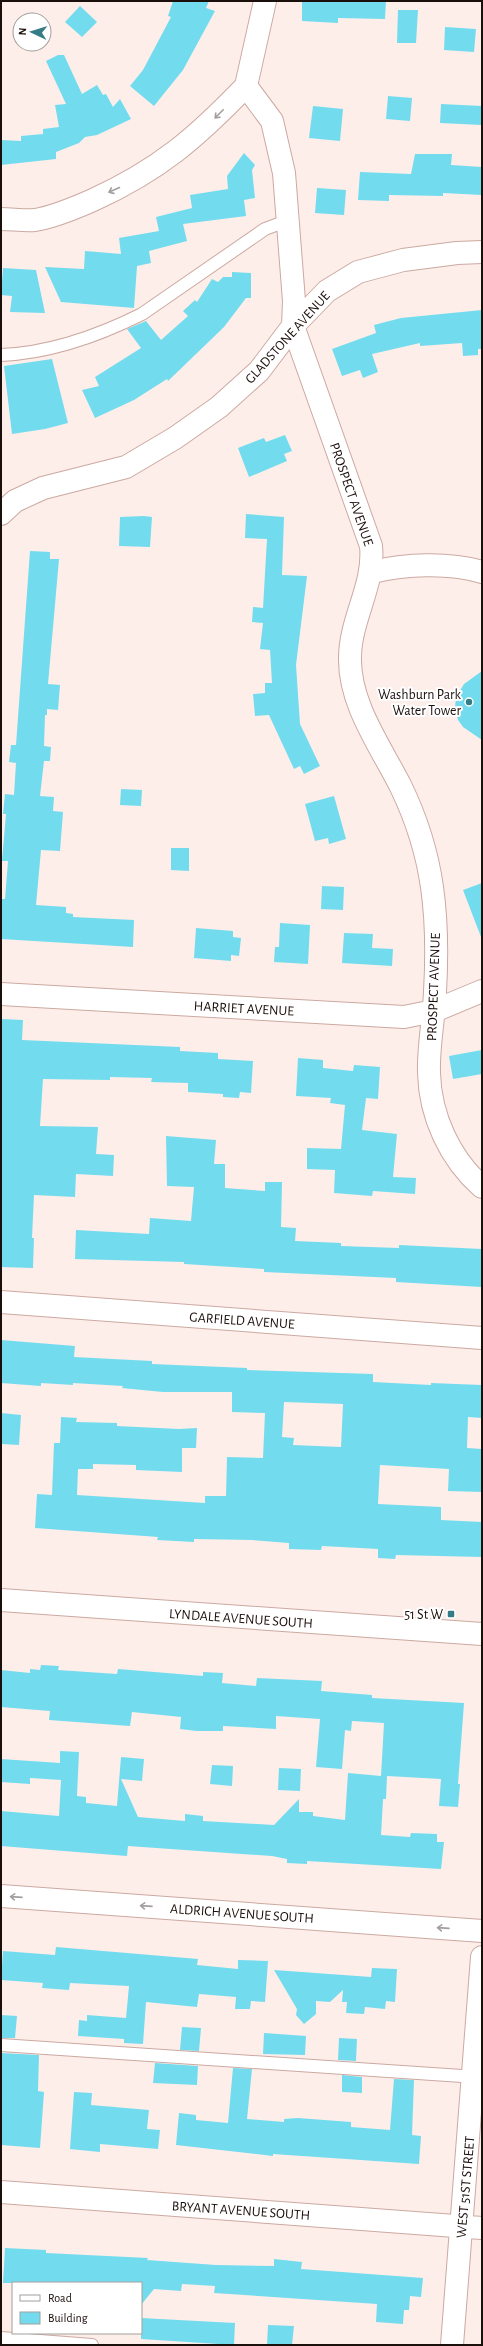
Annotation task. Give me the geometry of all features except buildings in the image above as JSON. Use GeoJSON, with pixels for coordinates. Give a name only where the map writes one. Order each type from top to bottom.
{"type":"FeatureCollection","features":[{"type":"Feature","properties":{"kind":"street"},"geometry":{"type":"LineString","coordinates":[[1,219],[35,220],[75,208],[125,186],[163,162],[199,134],[246,86],[265,1]]}},
{"type":"Feature","properties":{"kind":"street","name":"PROSPECT AVENUE"},"geometry":{"type":"LineString","coordinates":[[246,86],[272,121],[284,173],[289,220],[294,301],[293,326],[366,528],[371,546],[372,572],[354,634],[350,658],[352,680],[358,702],[401,788],[420,833],[432,886],[437,939],[434,1011],[429,1074],[437,1117],[450,1149],[469,1176],[482,1187]]}},
{"type":"Feature","properties":{"kind":"street","name":"GLADSTONE AVENUE"},"geometry":{"type":"LineString","coordinates":[[1,514],[15,501],[43,488],[126,467],[174,438],[219,407],[259,371],[293,326],[327,291],[358,272],[403,260],[457,253],[482,252]]}},
{"type":"Feature","properties":{"kind":"street"},"geometry":{"type":"LineString","coordinates":[[372,572],[386,568],[438,566],[482,572]]}},
{"type":"Feature","properties":{"kind":"street","name":"HARRIET AVENUE"},"geometry":{"type":"LineString","coordinates":[[1,994],[404,1017],[434,1011],[482,990]]}},
{"type":"Feature","properties":{"kind":"street","name":"GARFIELD AVENUE"},"geometry":{"type":"LineString","coordinates":[[1,1302],[482,1338]]}},
{"type":"Feature","properties":{"kind":"street","name":"LYNDALE AVENUE SOUTH"},"geometry":{"type":"LineString","coordinates":[[1,1600],[482,1634]]}},
{"type":"Feature","properties":{"kind":"street","name":"ALDRICH AVENUE SOUTH"},"geometry":{"type":"LineString","coordinates":[[1,1896],[482,1931]]}},
{"type":"Feature","properties":{"kind":"street","name":"WEST 51ST STREET"},"geometry":{"type":"LineString","coordinates":[[452,2345],[472,2227],[482,1957]]}},
{"type":"Feature","properties":{"kind":"street","name":"BRYANT AVENUE SOUTH"},"geometry":{"type":"LineString","coordinates":[[1,2192],[472,2227]]}},
{"type":"Feature","properties":{"kind":"lane"},"geometry":{"type":"LineString","coordinates":[[1,355],[22,353],[77,341],[122,324],[142,314],[265,229],[289,220]]}},
{"type":"Feature","properties":{"kind":"lane"},"geometry":{"type":"LineString","coordinates":[[1,2045],[478,2077]]}},
{"type":"Feature","properties":{"kind":"lane"},"geometry":{"type":"LineString","coordinates":[[1,2338],[92,2345]]}},
{"type":"Feature","properties":{"kind":"place","name":"Washburn Park Water Tower"},"geometry":{"type":"Point","coordinates":[469,702]}},
{"type":"Feature","properties":{"kind":"place","name":"51 St W"},"geometry":{"type":"Point","coordinates":[451,1614]}}]}
